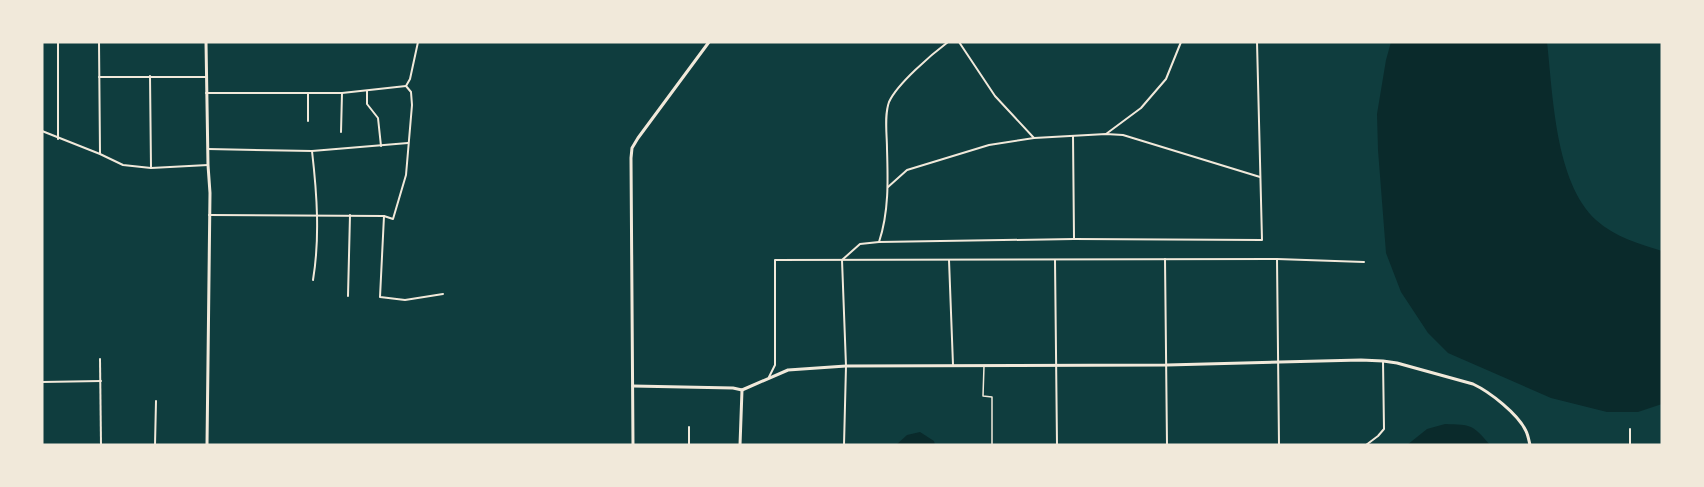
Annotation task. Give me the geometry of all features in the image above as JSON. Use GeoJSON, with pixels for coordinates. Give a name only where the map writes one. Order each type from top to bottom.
{"type":"FeatureCollection","features":[{"type":"Feature","properties":{"kind":"street"},"geometry":{"type":"LineString","coordinates":[[58,42],[58,138]]}},
{"type":"Feature","properties":{"kind":"street"},"geometry":{"type":"LineString","coordinates":[[99,42],[100,154]]}},
{"type":"Feature","properties":{"kind":"street"},"geometry":{"type":"LineString","coordinates":[[206,42],[210,299],[207,445]]}},
{"type":"Feature","properties":{"kind":"street"},"geometry":{"type":"LineString","coordinates":[[406,86],[410,79],[418,42]]}},
{"type":"Feature","properties":{"kind":"street"},"geometry":{"type":"LineString","coordinates":[[633,445],[632,148],[709,42]]}},
{"type":"Feature","properties":{"kind":"street"},"geometry":{"type":"LineString","coordinates":[[879,242],[884,226],[888,187],[886,117],[889,102],[929,56],[948,42]]}},
{"type":"Feature","properties":{"kind":"street"},"geometry":{"type":"LineString","coordinates":[[959,42],[995,96],[1035,138]]}},
{"type":"Feature","properties":{"kind":"street"},"geometry":{"type":"LineString","coordinates":[[1106,134],[1141,108],[1166,79],[1181,42]]}},
{"type":"Feature","properties":{"kind":"street"},"geometry":{"type":"LineString","coordinates":[[844,445],[846,366],[842,260],[860,244],[1074,239],[1262,240],[1257,42]]}},
{"type":"Feature","properties":{"kind":"street"},"geometry":{"type":"LineString","coordinates":[[150,76],[151,168]]}},
{"type":"Feature","properties":{"kind":"street"},"geometry":{"type":"LineString","coordinates":[[99,77],[206,77]]}},
{"type":"Feature","properties":{"kind":"street"},"geometry":{"type":"LineString","coordinates":[[206,93],[342,93],[406,86]]}},
{"type":"Feature","properties":{"kind":"street"},"geometry":{"type":"LineString","coordinates":[[209,215],[350,215],[384,216],[393,219],[406,175],[412,105],[411,92],[406,86]]}},
{"type":"Feature","properties":{"kind":"street"},"geometry":{"type":"LineString","coordinates":[[367,91],[367,104],[378,118],[381,146]]}},
{"type":"Feature","properties":{"kind":"street"},"geometry":{"type":"LineString","coordinates":[[308,93],[308,121]]}},
{"type":"Feature","properties":{"kind":"street"},"geometry":{"type":"LineString","coordinates":[[341,132],[342,93]]}},
{"type":"Feature","properties":{"kind":"street"},"geometry":{"type":"LineString","coordinates":[[42,131],[123,165],[151,168],[208,165]]}},
{"type":"Feature","properties":{"kind":"street"},"geometry":{"type":"LineString","coordinates":[[888,187],[907,170],[989,145],[1035,138],[1106,134],[1123,135],[1260,177]]}},
{"type":"Feature","properties":{"kind":"street"},"geometry":{"type":"LineString","coordinates":[[1073,136],[1074,239]]}},
{"type":"Feature","properties":{"kind":"street"},"geometry":{"type":"LineString","coordinates":[[208,149],[312,151],[408,143]]}},
{"type":"Feature","properties":{"kind":"street"},"geometry":{"type":"LineString","coordinates":[[312,151],[317,196],[314,280]]}},
{"type":"Feature","properties":{"kind":"street"},"geometry":{"type":"LineString","coordinates":[[348,296],[350,215]]}},
{"type":"Feature","properties":{"kind":"street"},"geometry":{"type":"LineString","coordinates":[[384,216],[380,297],[405,300],[443,294]]}},
{"type":"Feature","properties":{"kind":"street"},"geometry":{"type":"LineString","coordinates":[[769,377],[775,365],[775,260],[1277,259],[1364,262]]}},
{"type":"Feature","properties":{"kind":"street"},"geometry":{"type":"LineString","coordinates":[[1277,259],[1279,445]]}},
{"type":"Feature","properties":{"kind":"street"},"geometry":{"type":"LineString","coordinates":[[949,260],[953,365]]}},
{"type":"Feature","properties":{"kind":"street"},"geometry":{"type":"LineString","coordinates":[[1055,260],[1057,445]]}},
{"type":"Feature","properties":{"kind":"street"},"geometry":{"type":"LineString","coordinates":[[1165,260],[1167,445]]}},
{"type":"Feature","properties":{"kind":"street"},"geometry":{"type":"LineString","coordinates":[[100,359],[101,445]]}},
{"type":"Feature","properties":{"kind":"street"},"geometry":{"type":"LineString","coordinates":[[633,386],[742,390],[788,370],[846,366],[1167,365],[1383,360],[1473,384],[1494,396],[1526,430],[1530,445]]}},
{"type":"Feature","properties":{"kind":"street"},"geometry":{"type":"LineString","coordinates":[[1366,445],[1384,429],[1383,360]]}},
{"type":"Feature","properties":{"kind":"street"},"geometry":{"type":"LineString","coordinates":[[42,382],[101,381]]}},
{"type":"Feature","properties":{"kind":"street"},"geometry":{"type":"LineString","coordinates":[[740,445],[742,390]]}},
{"type":"Feature","properties":{"kind":"street"},"geometry":{"type":"LineString","coordinates":[[155,445],[156,401]]}},
{"type":"Feature","properties":{"kind":"street"},"geometry":{"type":"LineString","coordinates":[[689,427],[689,445]]}},
{"type":"Feature","properties":{"kind":"street"},"geometry":{"type":"LineString","coordinates":[[1630,429],[1630,445]]}},
{"type":"Feature","properties":{"kind":"street"},"geometry":{"type":"LineString","coordinates":[[1542,445],[1569,445]]}},
{"type":"Feature","properties":{"kind":"lane"},"geometry":{"type":"LineString","coordinates":[[984,365],[983,396],[992,397],[992,445]]}},
{"type":"Feature","properties":{"kind":"water"},"geometry":{"type":"Polygon","coordinates":[[[1391,42],[1547,42],[1558,137],[1572,184],[1582,204],[1596,220],[1611,231],[1636,243],[1662,251],[1662,404],[1638,412],[1607,412],[1551,398],[1448,353],[1428,333],[1401,292],[1386,253],[1377,114],[1391,42]]]}},
{"type":"Feature","properties":{"kind":"water"},"geometry":{"type":"Polygon","coordinates":[[[1445,424],[1471,427],[1490,445],[1407,445],[1427,429],[1445,424]]]}},
{"type":"Feature","properties":{"kind":"water"},"geometry":{"type":"Polygon","coordinates":[[[920,432],[934,441],[935,445],[896,445],[907,435],[920,432]]]}}]}
